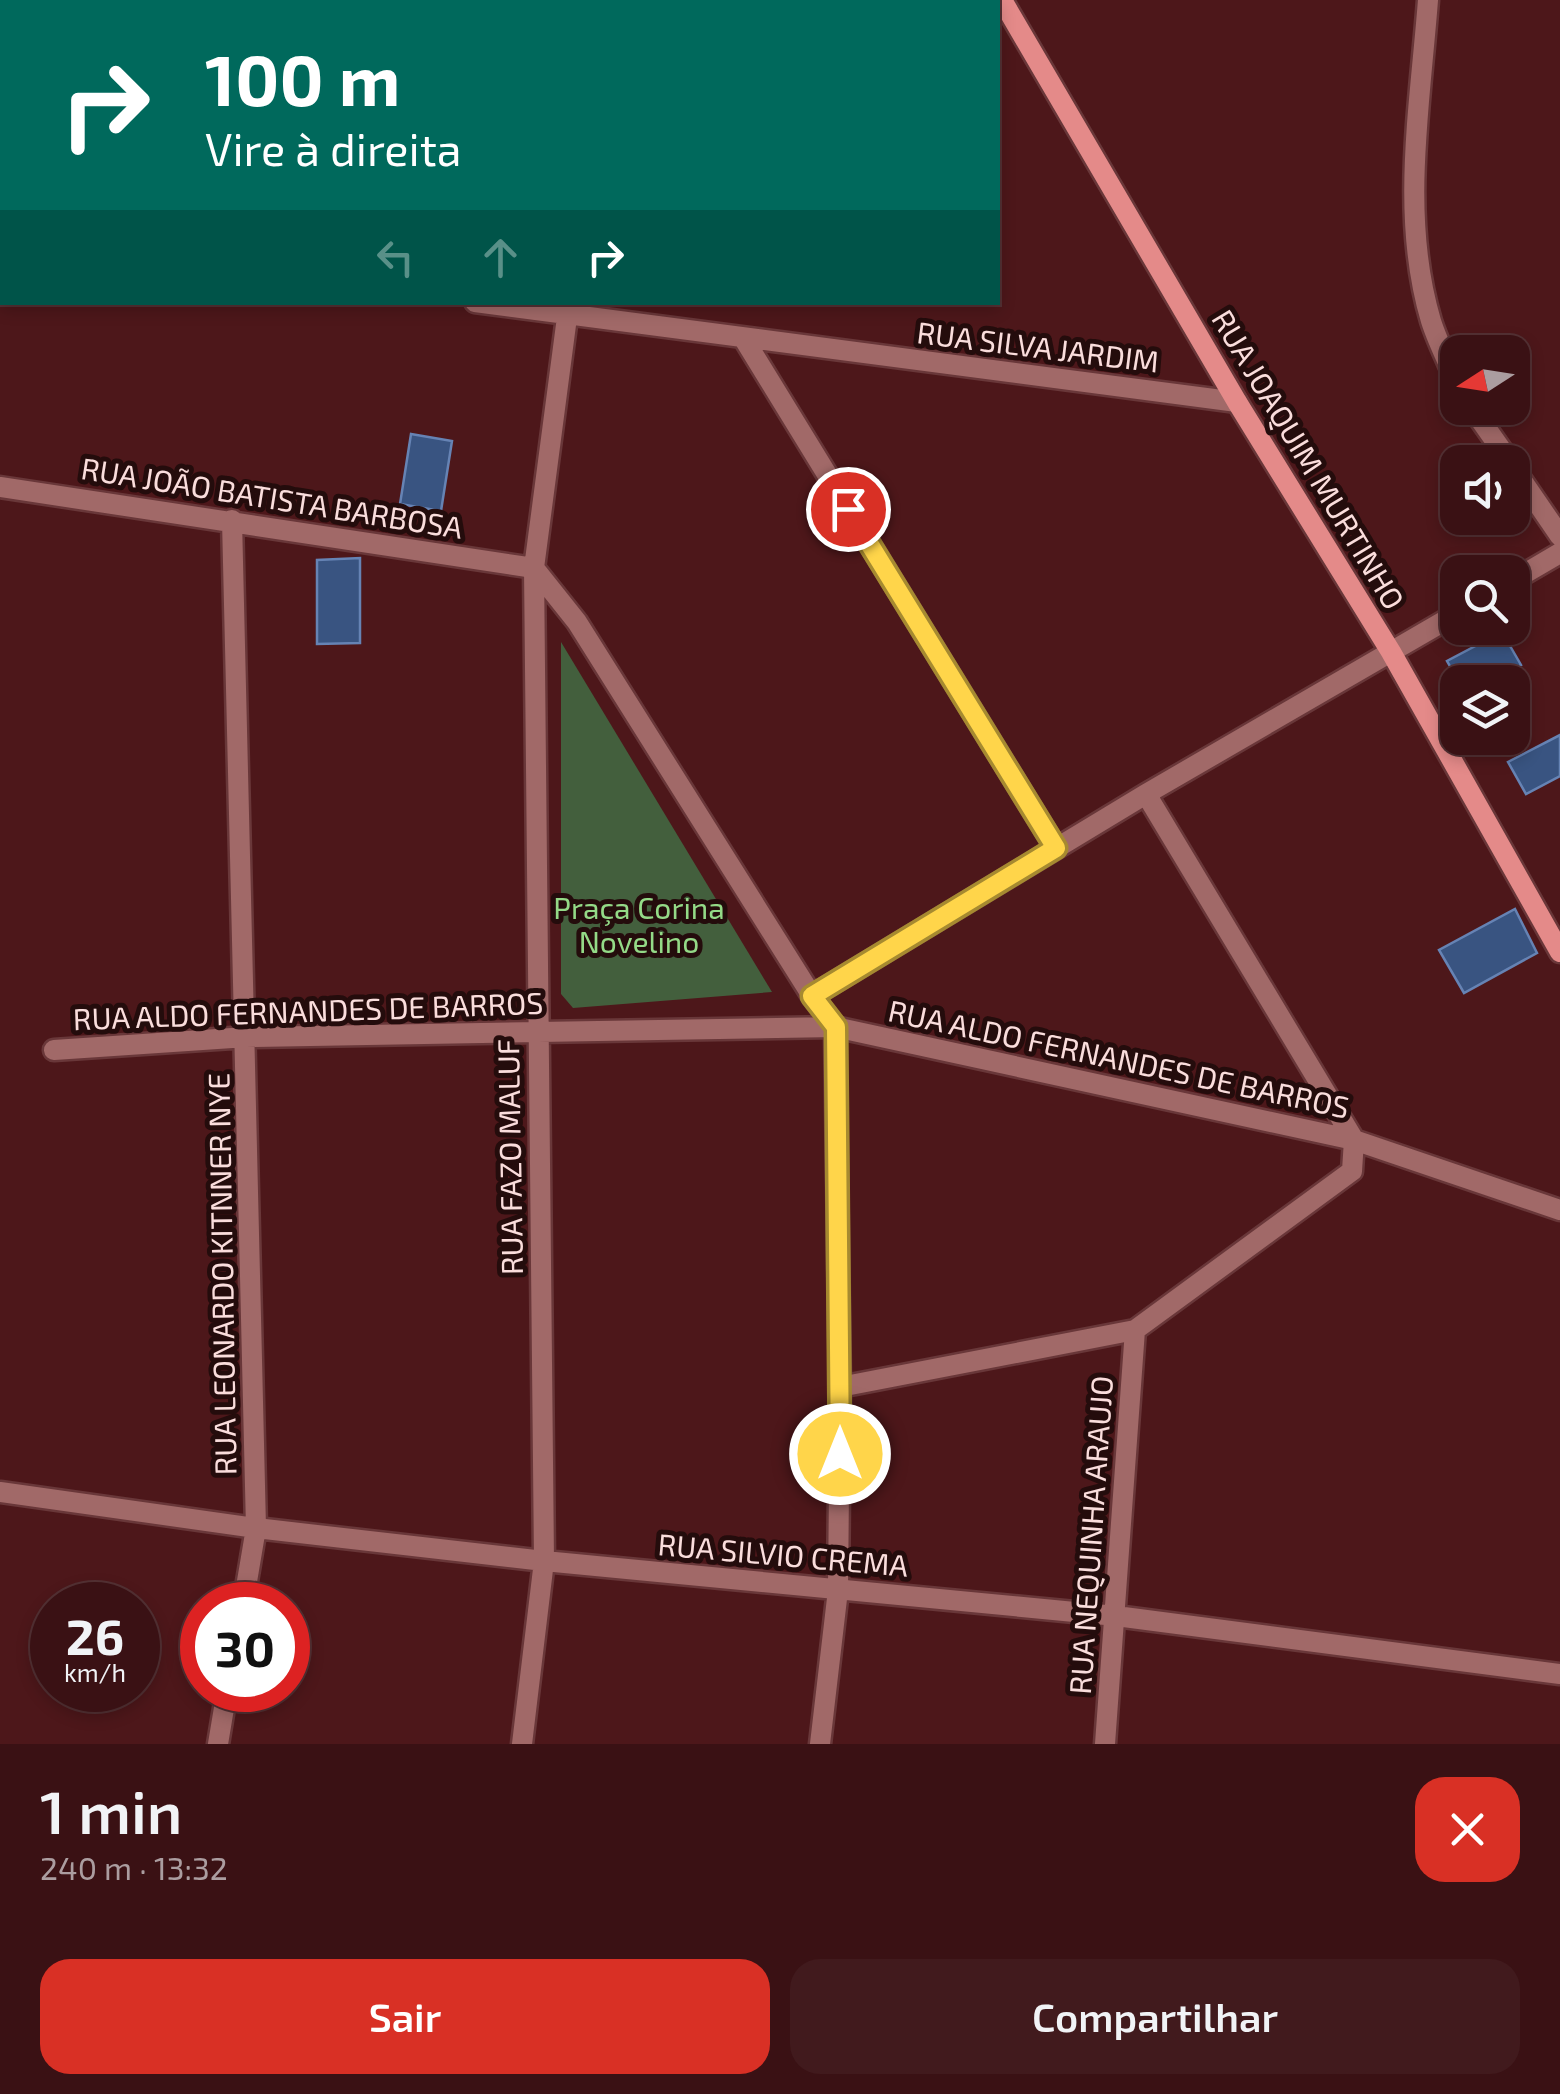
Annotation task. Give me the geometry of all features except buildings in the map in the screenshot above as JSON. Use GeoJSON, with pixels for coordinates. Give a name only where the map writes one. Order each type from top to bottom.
{"type":"FeatureCollection","features":[{"type":"Feature","properties":{"kind":"main road","name":"RUA JOAQUIM MURTINHO"},"geometry":{"type":"LineString","coordinates":[[1007,4],[1237,402],[1391,652],[1560,952]]}},
{"type":"Feature","properties":{"kind":"street"},"geometry":{"type":"LineString","coordinates":[[1428,0],[1413,202],[1420,272],[1440,341]]}},
{"type":"Feature","properties":{"kind":"street","name":"RUA SILVA JARDIM"},"geometry":{"type":"LineString","coordinates":[[515,305],[568,309],[744,339],[1237,402]]}},
{"type":"Feature","properties":{"kind":"street","name":"RUA FAZO MALUF"},"geometry":{"type":"LineString","coordinates":[[522,1744],[544,1561],[534,568],[568,309]]}},
{"type":"Feature","properties":{"kind":"street"},"geometry":{"type":"LineString","coordinates":[[744,339],[1056,848]]}},
{"type":"Feature","properties":{"kind":"street","name":"RUA JOÃO BATISTA BARBOSA"},"geometry":{"type":"LineString","coordinates":[[0,486],[534,568]]}},
{"type":"Feature","properties":{"kind":"street"},"geometry":{"type":"LineString","coordinates":[[1530,492],[1560,536]]}},
{"type":"Feature","properties":{"kind":"street","name":"RUA LEONARDO KITNNER NYE"},"geometry":{"type":"LineString","coordinates":[[232,520],[256,1528],[246,1582]]}},
{"type":"Feature","properties":{"kind":"street"},"geometry":{"type":"LineString","coordinates":[[1530,570],[1560,553]]}},
{"type":"Feature","properties":{"kind":"street"},"geometry":{"type":"LineString","coordinates":[[534,568],[577,622],[812,996],[836,1027],[838,1590],[820,1744]]}},
{"type":"Feature","properties":{"kind":"street"},"geometry":{"type":"LineString","coordinates":[[812,996],[1146,794],[1440,623]]}},
{"type":"Feature","properties":{"kind":"street"},"geometry":{"type":"LineString","coordinates":[[840,1387],[1135,1330],[1352,1171],[1354,1140],[1146,794]]}},
{"type":"Feature","properties":{"kind":"street","name":"RUA ALDO FERNANDES DE BARROS"},"geometry":{"type":"LineString","coordinates":[[54,1050],[247,1038],[836,1027],[1354,1140],[1560,1210]]}},
{"type":"Feature","properties":{"kind":"street","name":"RUA NEQUINHA ARAUJO"},"geometry":{"type":"LineString","coordinates":[[1105,1744],[1135,1330]]}},
{"type":"Feature","properties":{"kind":"street","name":"RUA SILVIO CREMA"},"geometry":{"type":"LineString","coordinates":[[0,1492],[256,1528],[544,1561],[1116,1616],[1560,1674]]}},
{"type":"Feature","properties":{"kind":"street"},"geometry":{"type":"LineString","coordinates":[[218,1744],[224,1712]]}},
{"type":"Feature","properties":{"kind":"green space","name":"Praça Corina Novelino"},"geometry":{"type":"Polygon","coordinates":[[[561,642],[772,992],[573,1008],[561,994],[561,642]]]}},
{"type":"Feature","properties":{"kind":"route"},"geometry":{"type":"LineString","coordinates":[[840,1454],[836,1027],[812,996],[1056,848],[848,509]]}}]}
